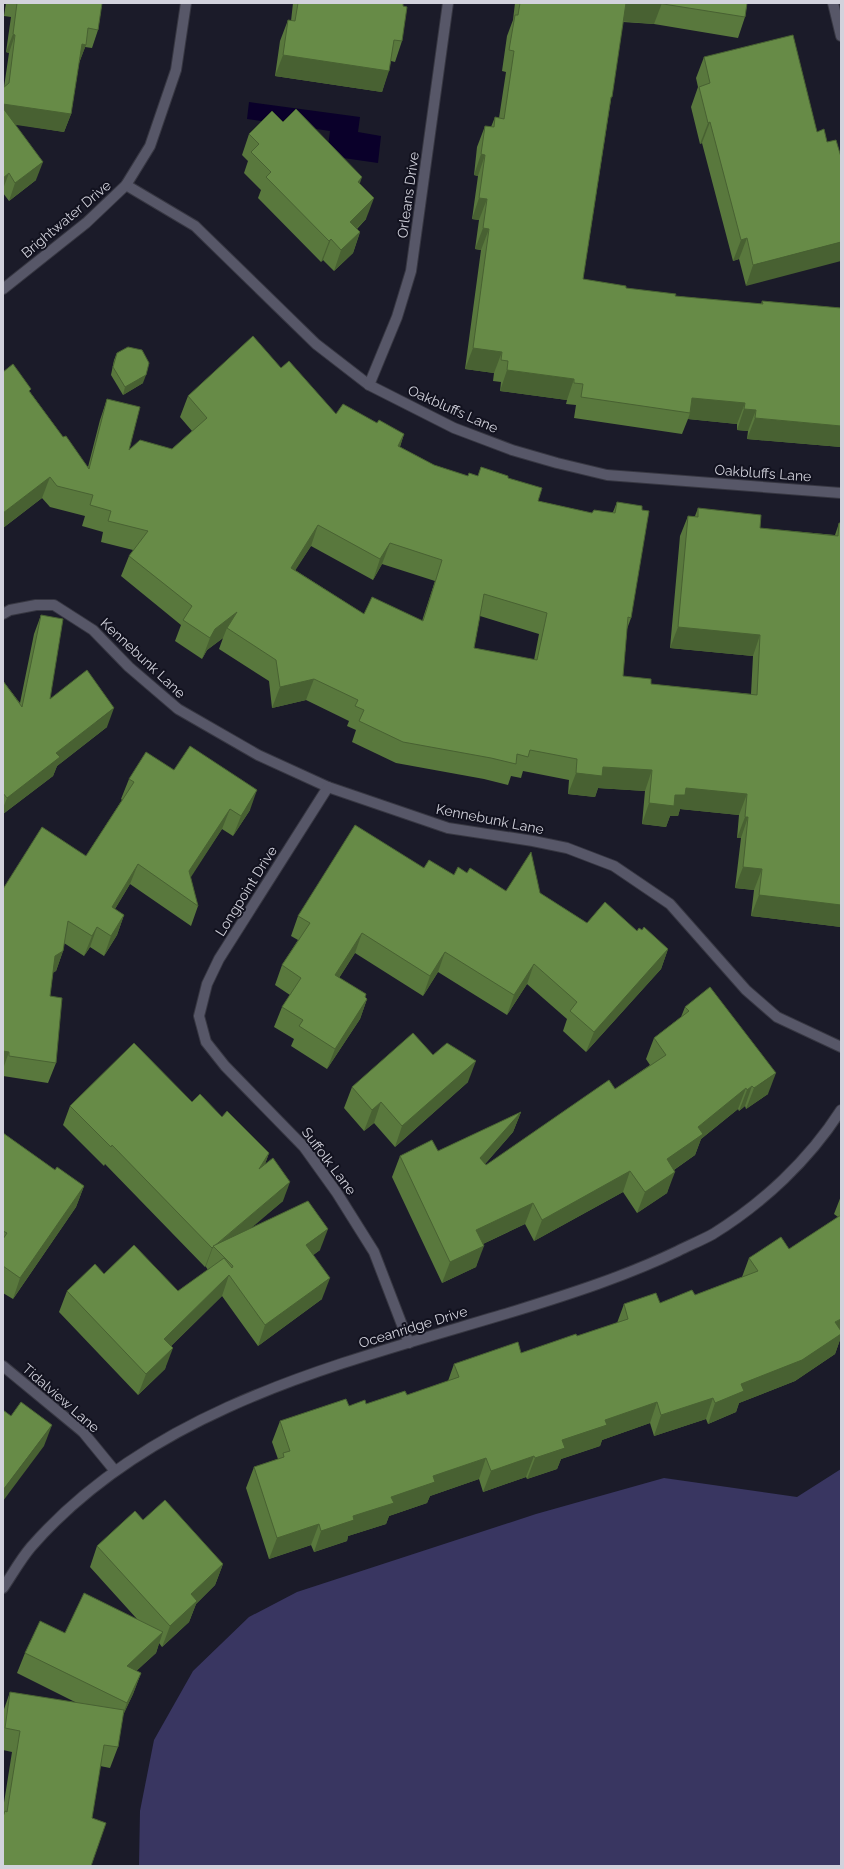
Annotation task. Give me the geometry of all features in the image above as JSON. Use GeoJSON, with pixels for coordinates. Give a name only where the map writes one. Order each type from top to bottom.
{"type":"FeatureCollection","features":[{"type":"Feature","properties":{"kind":"street","name":"Brightwater Drive"},"geometry":{"type":"LineString","coordinates":[[3,289],[86,223],[126,185],[150,146],[176,70],[186,3]]}},
{"type":"Feature","properties":{"kind":"street","name":"Orleans Drive"},"geometry":{"type":"LineString","coordinates":[[369,385],[397,318],[411,271],[448,3]]}},
{"type":"Feature","properties":{"kind":"street"},"geometry":{"type":"LineString","coordinates":[[833,3],[841,36]]}},
{"type":"Feature","properties":{"kind":"street","name":"Oakbluffs Lane"},"geometry":{"type":"LineString","coordinates":[[126,185],[194,226],[316,344],[369,385],[454,428],[512,450],[557,463],[608,475],[841,493]]}},
{"type":"Feature","properties":{"kind":"street","name":"Kennebunk Lane"},"geometry":{"type":"LineString","coordinates":[[3,614],[10,610],[36,604],[54,605],[94,630],[129,667],[178,709],[258,755],[328,787],[448,828],[533,841],[567,848],[614,866],[670,904],[746,990],[776,1017],[841,1047]]}},
{"type":"Feature","properties":{"kind":"street","name":"Longpoint Drive"},"geometry":{"type":"LineString","coordinates":[[199,1016],[207,984],[219,959],[328,787]]}},
{"type":"Feature","properties":{"kind":"street","name":"Suffolk Lane"},"geometry":{"type":"LineString","coordinates":[[199,1016],[206,1042],[225,1066],[304,1147],[337,1193],[374,1252],[409,1343]]}},
{"type":"Feature","properties":{"kind":"street","name":"Oceanridge Drive"},"geometry":{"type":"LineString","coordinates":[[3,1588],[30,1548],[76,1502],[114,1471],[170,1435],[212,1413],[295,1379],[572,1293],[656,1262],[712,1234],[758,1202],[793,1169],[830,1126],[841,1110]]}},
{"type":"Feature","properties":{"kind":"street","name":"Tidalview Lane"},"geometry":{"type":"LineString","coordinates":[[3,1366],[83,1432],[114,1471]]}},
{"type":"Feature","properties":{"kind":"shaded area"},"geometry":{"type":"Polygon","coordinates":[[[249,102],[360,117],[358,132],[381,136],[378,163],[336,157],[326,162],[330,131],[247,119],[249,102]]]}},
{"type":"Feature","properties":{"kind":"shaded area"},"geometry":{"type":"Polygon","coordinates":[[[841,1469],[841,1866],[139,1866],[140,1811],[154,1740],[193,1671],[249,1617],[297,1592],[536,1514],[664,1478],[797,1497],[841,1469]]]}},
{"type":"Feature","properties":{"kind":"building"},"geometry":{"type":"Polygon","coordinates":[[[17,3],[102,3],[98,30],[88,28],[86,45],[82,44],[71,114],[3,104],[3,88],[9,83],[17,3]]]}},
{"type":"Feature","properties":{"kind":"building"},"geometry":{"type":"Polygon","coordinates":[[[298,3],[403,3],[403,6],[407,7],[402,41],[394,40],[389,71],[283,55],[288,20],[295,21],[298,3]]]}},
{"type":"Feature","properties":{"kind":"building"},"geometry":{"type":"Polygon","coordinates":[[[520,3],[626,3],[583,279],[626,286],[626,288],[676,294],[675,296],[763,304],[762,301],[841,308],[841,426],[755,418],[756,410],[744,409],[745,403],[692,398],[690,413],[581,397],[583,384],[574,383],[574,379],[507,370],[508,361],[501,360],[502,352],[473,348],[489,229],[483,228],[487,199],[479,198],[485,155],[481,154],[485,126],[494,127],[495,117],[504,119],[514,51],[509,50],[515,15],[518,15],[520,3]]]}},
{"type":"Feature","properties":{"kind":"building"},"geometry":{"type":"Polygon","coordinates":[[[657,3],[747,3],[745,17],[657,3]]]}},
{"type":"Feature","properties":{"kind":"building"},"geometry":{"type":"Polygon","coordinates":[[[793,35],[817,132],[824,129],[827,142],[836,140],[841,157],[841,242],[753,265],[747,238],[741,240],[710,122],[708,123],[699,87],[710,83],[704,57],[793,35]]]}},
{"type":"Feature","properties":{"kind":"building"},"geometry":{"type":"Polygon","coordinates":[[[3,108],[43,162],[15,183],[9,173],[3,178],[3,108]]]}},
{"type":"Feature","properties":{"kind":"building"},"geometry":{"type":"Polygon","coordinates":[[[296,109],[362,177],[358,182],[374,198],[350,222],[360,232],[341,250],[331,239],[329,241],[266,177],[271,172],[251,152],[259,144],[249,134],[272,111],[283,122],[296,109]]]}},
{"type":"Feature","properties":{"kind":"building"},"geometry":{"type":"Polygon","coordinates":[[[253,336],[281,368],[289,361],[336,414],[343,404],[377,423],[379,420],[404,434],[398,446],[434,465],[468,476],[469,473],[478,476],[481,467],[508,476],[508,478],[542,488],[538,501],[592,513],[594,510],[615,513],[617,502],[642,506],[642,510],[649,511],[631,618],[628,617],[623,676],[651,679],[651,684],[757,695],[760,635],[678,627],[688,516],[698,517],[698,508],[761,515],[760,528],[838,536],[839,523],[841,523],[841,905],[759,895],[762,869],[743,867],[748,817],[745,817],[747,794],[686,788],[685,795],[675,795],[674,806],[649,803],[652,770],[603,767],[602,776],[576,773],[577,759],[530,750],[528,757],[517,754],[516,764],[403,742],[359,721],[364,710],[355,706],[358,700],[314,679],[280,687],[276,660],[227,628],[237,612],[215,629],[210,638],[183,620],[192,606],[129,556],[148,531],[108,521],[111,511],[90,505],[93,495],[57,486],[50,477],[3,513],[3,372],[13,364],[31,389],[29,391],[63,437],[66,436],[89,469],[107,399],[140,407],[129,450],[140,440],[172,449],[207,418],[188,396],[253,336]],[[318,525],[291,568],[364,614],[372,597],[423,621],[442,560],[390,543],[380,559],[318,525]],[[484,594],[474,648],[537,660],[547,613],[484,594]]]}},
{"type":"Feature","properties":{"kind":"building"},"geometry":{"type":"Polygon","coordinates":[[[128,347],[142,350],[149,363],[146,375],[125,387],[113,367],[117,353],[128,347]]]}},
{"type":"Feature","properties":{"kind":"building"},"geometry":{"type":"Polygon","coordinates":[[[41,615],[63,619],[50,699],[87,670],[114,708],[56,753],[60,757],[7,798],[3,793],[3,681],[22,707],[41,615]]]}},
{"type":"Feature","properties":{"kind":"building"},"geometry":{"type":"Polygon","coordinates":[[[190,746],[257,790],[241,816],[230,809],[189,871],[198,906],[138,864],[112,907],[124,915],[111,936],[97,927],[92,936],[68,921],[63,951],[55,956],[50,996],[62,998],[56,1063],[9,1056],[9,1052],[3,1051],[3,889],[42,827],[86,856],[134,782],[129,779],[146,752],[174,770],[190,746]]]}},
{"type":"Feature","properties":{"kind":"building"},"geometry":{"type":"Polygon","coordinates":[[[355,825],[424,868],[429,860],[454,875],[458,867],[467,873],[470,868],[506,891],[531,852],[540,893],[587,923],[605,902],[637,931],[639,928],[642,930],[644,927],[668,949],[594,1032],[570,1011],[577,1002],[534,964],[514,995],[445,952],[430,976],[362,933],[335,975],[366,994],[365,997],[367,999],[335,1049],[299,1026],[303,1020],[282,1007],[301,978],[282,965],[310,923],[298,916],[355,825]]]}},
{"type":"Feature","properties":{"kind":"building"},"geometry":{"type":"Polygon","coordinates":[[[710,987],[776,1073],[754,1088],[752,1086],[747,1090],[746,1088],[698,1127],[703,1134],[667,1159],[675,1172],[645,1192],[630,1171],[542,1220],[533,1203],[476,1230],[484,1246],[450,1262],[400,1156],[432,1140],[438,1151],[521,1112],[480,1158],[486,1165],[609,1080],[615,1089],[666,1055],[654,1038],[689,1011],[685,1007],[710,987]]]}},
{"type":"Feature","properties":{"kind":"building"},"geometry":{"type":"Polygon","coordinates":[[[413,1033],[433,1055],[447,1043],[476,1061],[402,1126],[381,1102],[372,1110],[352,1087],[413,1033]]]}},
{"type":"Feature","properties":{"kind":"building"},"geometry":{"type":"Polygon","coordinates":[[[134,1043],[192,1102],[200,1094],[222,1117],[227,1111],[269,1153],[259,1169],[273,1158],[290,1182],[212,1248],[112,1145],[111,1147],[70,1106],[134,1043]]]}},
{"type":"Feature","properties":{"kind":"building"},"geometry":{"type":"Polygon","coordinates":[[[3,1133],[55,1170],[57,1167],[84,1186],[20,1278],[3,1266],[3,1239],[7,1233],[3,1231],[3,1133]]]}},
{"type":"Feature","properties":{"kind":"building"},"geometry":{"type":"Polygon","coordinates":[[[308,1201],[328,1229],[306,1245],[330,1278],[265,1325],[229,1275],[164,1339],[173,1348],[146,1374],[67,1291],[95,1264],[104,1274],[134,1245],[178,1291],[224,1258],[232,1268],[233,1266],[213,1246],[308,1201]]]}},
{"type":"Feature","properties":{"kind":"building"},"geometry":{"type":"Polygon","coordinates":[[[841,1215],[841,1319],[835,1322],[841,1331],[841,1334],[802,1360],[741,1384],[744,1391],[715,1403],[713,1398],[661,1415],[657,1402],[605,1420],[607,1425],[562,1440],[565,1448],[535,1458],[534,1456],[491,1471],[486,1458],[433,1476],[435,1482],[391,1497],[394,1503],[353,1516],[354,1520],[321,1531],[319,1524],[277,1538],[254,1467],[284,1457],[283,1453],[290,1451],[280,1421],[346,1399],[349,1406],[365,1400],[366,1404],[405,1391],[407,1395],[459,1377],[454,1364],[518,1342],[521,1353],[576,1334],[577,1336],[628,1319],[624,1304],[656,1293],[660,1303],[692,1290],[695,1295],[758,1271],[749,1258],[781,1237],[789,1249],[841,1215]]]}},
{"type":"Feature","properties":{"kind":"building"},"geometry":{"type":"Polygon","coordinates":[[[21,1402],[52,1425],[3,1490],[3,1410],[11,1416],[21,1402]]]}},
{"type":"Feature","properties":{"kind":"building"},"geometry":{"type":"Polygon","coordinates":[[[165,1500],[223,1564],[191,1594],[197,1601],[170,1626],[97,1546],[135,1511],[143,1520],[165,1500]]]}},
{"type":"Feature","properties":{"kind":"building"},"geometry":{"type":"Polygon","coordinates":[[[84,1593],[163,1632],[127,1666],[141,1673],[127,1703],[25,1653],[40,1621],[65,1633],[84,1593]]]}},
{"type":"Feature","properties":{"kind":"building"},"geometry":{"type":"Polygon","coordinates":[[[10,1692],[124,1710],[118,1747],[104,1745],[92,1818],[106,1823],[91,1866],[3,1866],[3,1817],[5,1811],[7,1812],[20,1731],[5,1728],[10,1692]]]}}]}
